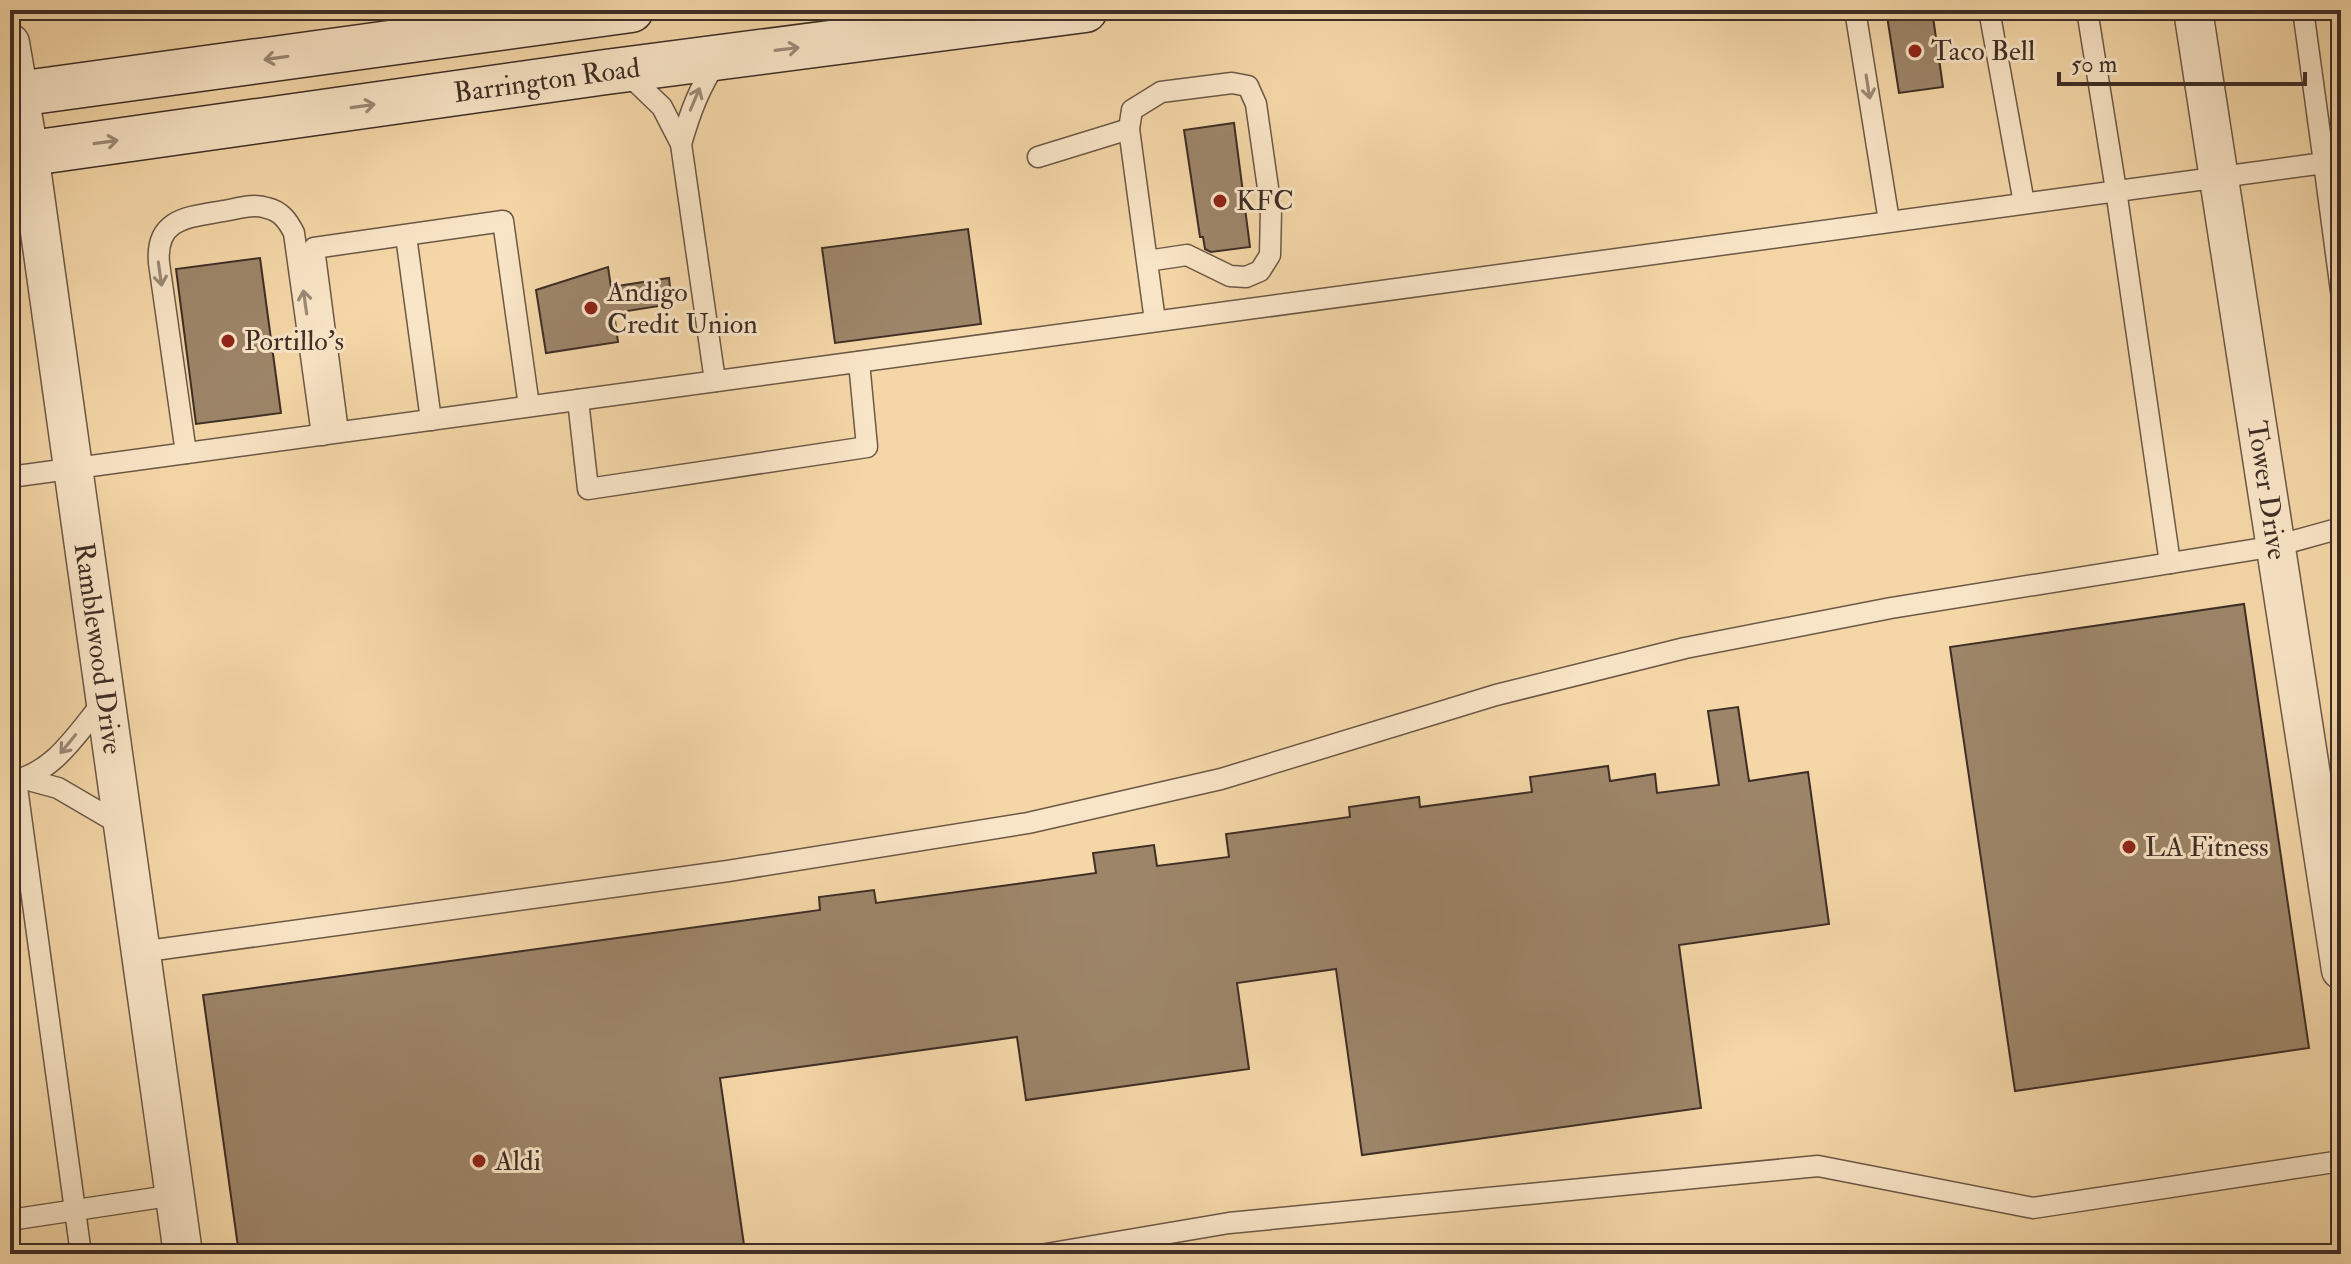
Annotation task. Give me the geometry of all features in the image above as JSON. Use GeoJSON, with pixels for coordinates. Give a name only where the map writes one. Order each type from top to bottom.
{"type":"FeatureCollection","features":[{"type":"Feature","properties":{"kind":"main road","name":"Barrington Road"},"geometry":{"type":"LineString","coordinates":[[15,94],[631,10]]}},
{"type":"Feature","properties":{"kind":"main road","name":"Barrington Road"},"geometry":{"type":"LineString","coordinates":[[19,154],[606,72],[1085,10]]}},
{"type":"Feature","properties":{"kind":"street","name":"Tower Drive"},"geometry":{"type":"LineString","coordinates":[[2193,10],[2276,546],[2336,906],[2341,970]]}},
{"type":"Feature","properties":{"kind":"street","name":"Ramblewood Drive"},"geometry":{"type":"LineString","coordinates":[[10,43],[19,154],[71,469],[183,1254]]}},
{"type":"Feature","properties":{"kind":"lane"},"geometry":{"type":"LineString","coordinates":[[1855,10],[1889,221]]}},
{"type":"Feature","properties":{"kind":"lane"},"geometry":{"type":"LineString","coordinates":[[1989,10],[2024,203]]}},
{"type":"Feature","properties":{"kind":"lane"},"geometry":{"type":"LineString","coordinates":[[2087,10],[2170,563]]}},
{"type":"Feature","properties":{"kind":"lane"},"geometry":{"type":"LineString","coordinates":[[2303,10],[2332,162],[2341,291]]}},
{"type":"Feature","properties":{"kind":"lane"},"geometry":{"type":"LineString","coordinates":[[681,144],[694,102],[719,57]]}},
{"type":"Feature","properties":{"kind":"lane"},"geometry":{"type":"LineString","coordinates":[[606,72],[636,82],[652,97],[662,107],[681,144],[715,381]]}},
{"type":"Feature","properties":{"kind":"lane"},"geometry":{"type":"LineString","coordinates":[[1147,261],[1187,255],[1230,276],[1246,277],[1260,271],[1270,255],[1271,209],[1256,104],[1248,86],[1232,83],[1161,92],[1132,110],[1129,129],[1155,321]]}},
{"type":"Feature","properties":{"kind":"lane"},"geometry":{"type":"LineString","coordinates":[[1038,157],[1129,129]]}},
{"type":"Feature","properties":{"kind":"lane"},"geometry":{"type":"LineString","coordinates":[[10,477],[2332,162]]}},
{"type":"Feature","properties":{"kind":"lane"},"geometry":{"type":"LineString","coordinates":[[186,453],[159,263],[160,241],[174,223],[185,217],[254,206],[267,207],[279,213],[294,233],[330,433]]}},
{"type":"Feature","properties":{"kind":"lane"},"geometry":{"type":"LineString","coordinates":[[330,433],[314,248],[503,221],[529,406]]}},
{"type":"Feature","properties":{"kind":"lane"},"geometry":{"type":"LineString","coordinates":[[406,236],[431,420]]}},
{"type":"Feature","properties":{"kind":"lane"},"geometry":{"type":"LineString","coordinates":[[578,400],[588,489],[867,447],[859,362]]}},
{"type":"Feature","properties":{"kind":"lane"},"geometry":{"type":"LineString","coordinates":[[140,952],[697,875],[1028,823],[1221,779],[1496,695],[1685,648],[1891,608],[2276,546],[2341,528]]}},
{"type":"Feature","properties":{"kind":"lane"},"geometry":{"type":"LineString","coordinates":[[17,780],[54,761],[104,701]]}},
{"type":"Feature","properties":{"kind":"lane"},"geometry":{"type":"LineString","coordinates":[[17,780],[58,788],[123,826]]}},
{"type":"Feature","properties":{"kind":"lane"},"geometry":{"type":"LineString","coordinates":[[17,780],[81,1254]]}},
{"type":"Feature","properties":{"kind":"lane"},"geometry":{"type":"LineString","coordinates":[[1046,1254],[1229,1223],[1818,1166],[2033,1208],[2341,1161]]}},
{"type":"Feature","properties":{"kind":"lane"},"geometry":{"type":"LineString","coordinates":[[10,1220],[175,1195]]}},
{"type":"Feature","properties":{"kind":"building","name":"Taco Bell"},"geometry":{"type":"Polygon","coordinates":[[[1932,10],[1943,87],[1899,93],[1887,16],[1932,10]]]}},
{"type":"Feature","properties":{"kind":"building","name":"KFC"},"geometry":{"type":"Polygon","coordinates":[[[1234,123],[1250,247],[1211,252],[1205,249],[1203,237],[1200,237],[1184,130],[1234,123]]]}},
{"type":"Feature","properties":{"kind":"building"},"geometry":{"type":"Polygon","coordinates":[[[968,229],[981,324],[835,343],[822,248],[968,229]]]}},
{"type":"Feature","properties":{"kind":"building","name":"Portillo's"},"geometry":{"type":"Polygon","coordinates":[[[260,258],[281,413],[196,424],[176,269],[260,258]]]}},
{"type":"Feature","properties":{"kind":"building","name":"Andigo Credit Union"},"geometry":{"type":"Polygon","coordinates":[[[608,267],[611,287],[669,278],[672,304],[614,313],[618,342],[546,353],[536,290],[608,267]]]}},
{"type":"Feature","properties":{"kind":"building","name":"LA Fitness"},"geometry":{"type":"Polygon","coordinates":[[[2244,604],[2309,1048],[2015,1091],[1950,647],[2244,604]]]}},
{"type":"Feature","properties":{"kind":"building"},"geometry":{"type":"Polygon","coordinates":[[[1738,707],[1749,781],[1808,772],[1829,924],[1679,945],[1701,1108],[1362,1155],[1336,969],[1237,983],[1249,1069],[1026,1100],[1017,1037],[720,1078],[744,1245],[679,1254],[239,1254],[203,995],[820,910],[819,897],[874,890],[876,903],[1096,873],[1093,853],[1154,845],[1157,866],[1229,857],[1226,834],[1350,817],[1349,807],[1419,797],[1420,807],[1532,792],[1530,777],[1608,766],[1610,781],[1655,774],[1657,793],[1719,785],[1708,711],[1738,707]]]}},
{"type":"Feature","properties":{"kind":"place","name":"Taco Bell"},"geometry":{"type":"Point","coordinates":[1915,51]}},
{"type":"Feature","properties":{"kind":"place","name":"KFC"},"geometry":{"type":"Point","coordinates":[1220,201]}},
{"type":"Feature","properties":{"kind":"place","name":"Andigo Credit Union"},"geometry":{"type":"Point","coordinates":[591,308]}},
{"type":"Feature","properties":{"kind":"place","name":"Portillo's"},"geometry":{"type":"Point","coordinates":[228,341]}},
{"type":"Feature","properties":{"kind":"place","name":"LA Fitness"},"geometry":{"type":"Point","coordinates":[2129,847]}},
{"type":"Feature","properties":{"kind":"place","name":"Aldi"},"geometry":{"type":"Point","coordinates":[479,1161]}}]}
